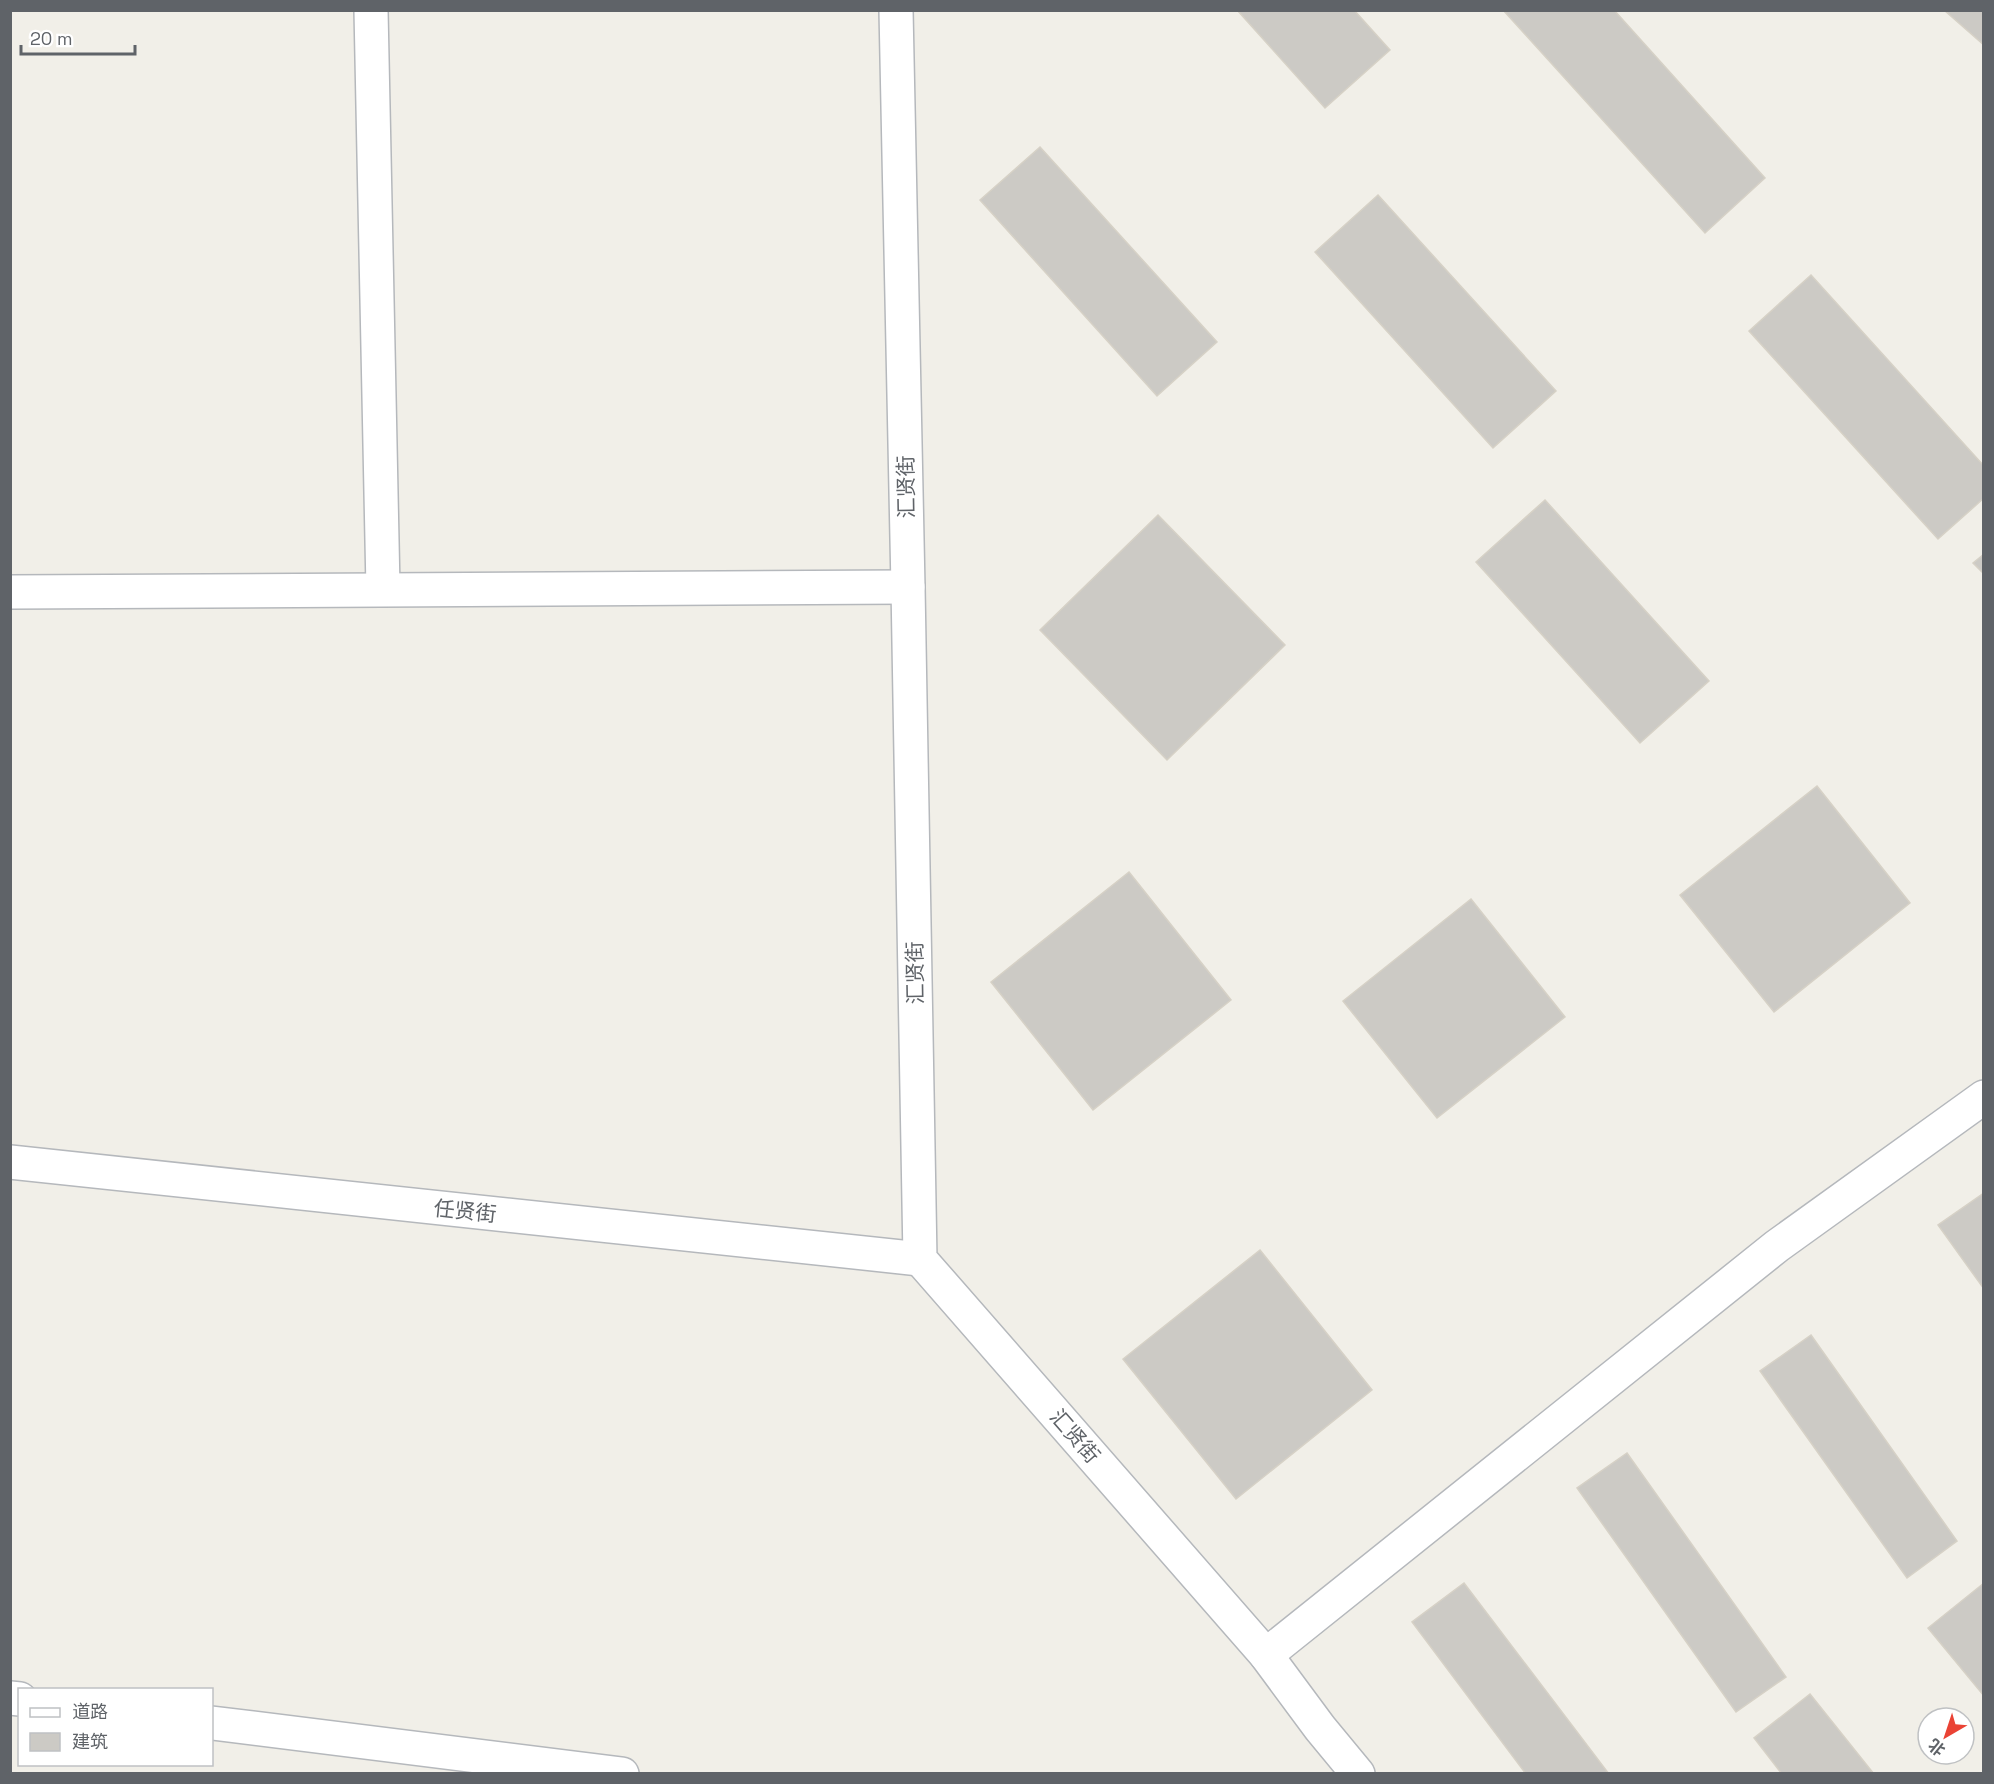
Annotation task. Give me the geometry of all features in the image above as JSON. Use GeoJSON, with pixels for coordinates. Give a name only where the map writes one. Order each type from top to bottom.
{"type":"FeatureCollection","features":[{"type":"Feature","properties":{"kind":"street"},"geometry":{"type":"LineString","coordinates":[[371,10],[383,589]]}},
{"type":"Feature","properties":{"kind":"street","name":"汇贤街"},"geometry":{"type":"LineString","coordinates":[[896,10],[920,1259],[1266,1655],[1320,1728],[1358,1773]]}},
{"type":"Feature","properties":{"kind":"street"},"geometry":{"type":"LineString","coordinates":[[10,592],[908,587]]}},
{"type":"Feature","properties":{"kind":"street"},"geometry":{"type":"LineString","coordinates":[[1266,1655],[1777,1246],[1983,1097]]}},
{"type":"Feature","properties":{"kind":"street","name":"任贤街"},"geometry":{"type":"LineString","coordinates":[[10,1162],[920,1259]]}},
{"type":"Feature","properties":{"kind":"street"},"geometry":{"type":"LineString","coordinates":[[213,1723],[622,1773]]}},
{"type":"Feature","properties":{"kind":"building"},"geometry":{"type":"Polygon","coordinates":[[[1237,10],[1354,10],[1390,50],[1325,108],[1237,10]]]}},
{"type":"Feature","properties":{"kind":"building"},"geometry":{"type":"Polygon","coordinates":[[[1503,10],[1614,10],[1765,178],[1705,233],[1503,10]]]}},
{"type":"Feature","properties":{"kind":"building"},"geometry":{"type":"Polygon","coordinates":[[[1944,10],[1984,10],[1984,45],[1944,10]]]}},
{"type":"Feature","properties":{"kind":"building"},"geometry":{"type":"Polygon","coordinates":[[[1040,147],[1217,342],[1157,396],[980,200],[1040,147]]]}},
{"type":"Feature","properties":{"kind":"building"},"geometry":{"type":"Polygon","coordinates":[[[1378,195],[1556,391],[1493,448],[1315,252],[1378,195]]]}},
{"type":"Feature","properties":{"kind":"building"},"geometry":{"type":"Polygon","coordinates":[[[1811,275],[1984,466],[1984,498],[1938,539],[1749,331],[1811,275]]]}},
{"type":"Feature","properties":{"kind":"building"},"geometry":{"type":"Polygon","coordinates":[[[1545,500],[1709,681],[1640,743],[1476,562],[1545,500]]]}},
{"type":"Feature","properties":{"kind":"building"},"geometry":{"type":"Polygon","coordinates":[[[1158,515],[1285,645],[1167,760],[1040,630],[1158,515]]]}},
{"type":"Feature","properties":{"kind":"building"},"geometry":{"type":"Polygon","coordinates":[[[1984,554],[1984,574],[1973,563],[1984,554]]]}},
{"type":"Feature","properties":{"kind":"building"},"geometry":{"type":"Polygon","coordinates":[[[1817,786],[1910,903],[1774,1012],[1680,895],[1817,786]]]}},
{"type":"Feature","properties":{"kind":"building"},"geometry":{"type":"Polygon","coordinates":[[[1129,872],[1231,1000],[1093,1110],[991,982],[1129,872]]]}},
{"type":"Feature","properties":{"kind":"building"},"geometry":{"type":"Polygon","coordinates":[[[1471,899],[1565,1017],[1437,1118],[1343,1001],[1471,899]]]}},
{"type":"Feature","properties":{"kind":"building"},"geometry":{"type":"Polygon","coordinates":[[[1984,1193],[1984,1289],[1938,1225],[1984,1193]]]}},
{"type":"Feature","properties":{"kind":"building"},"geometry":{"type":"Polygon","coordinates":[[[1260,1250],[1372,1390],[1236,1499],[1123,1359],[1260,1250]]]}},
{"type":"Feature","properties":{"kind":"building"},"geometry":{"type":"Polygon","coordinates":[[[1811,1335],[1957,1541],[1907,1578],[1760,1371],[1811,1335]]]}},
{"type":"Feature","properties":{"kind":"building"},"geometry":{"type":"Polygon","coordinates":[[[1627,1453],[1786,1677],[1736,1712],[1577,1488],[1627,1453]]]}},
{"type":"Feature","properties":{"kind":"building"},"geometry":{"type":"Polygon","coordinates":[[[1464,1583],[1609,1774],[1526,1774],[1412,1622],[1464,1583]]]}},
{"type":"Feature","properties":{"kind":"building"},"geometry":{"type":"Polygon","coordinates":[[[1984,1583],[1984,1696],[1928,1628],[1984,1583]]]}},
{"type":"Feature","properties":{"kind":"building"},"geometry":{"type":"Polygon","coordinates":[[[1810,1694],[1874,1774],[1782,1774],[1754,1738],[1810,1694]]]}}]}
